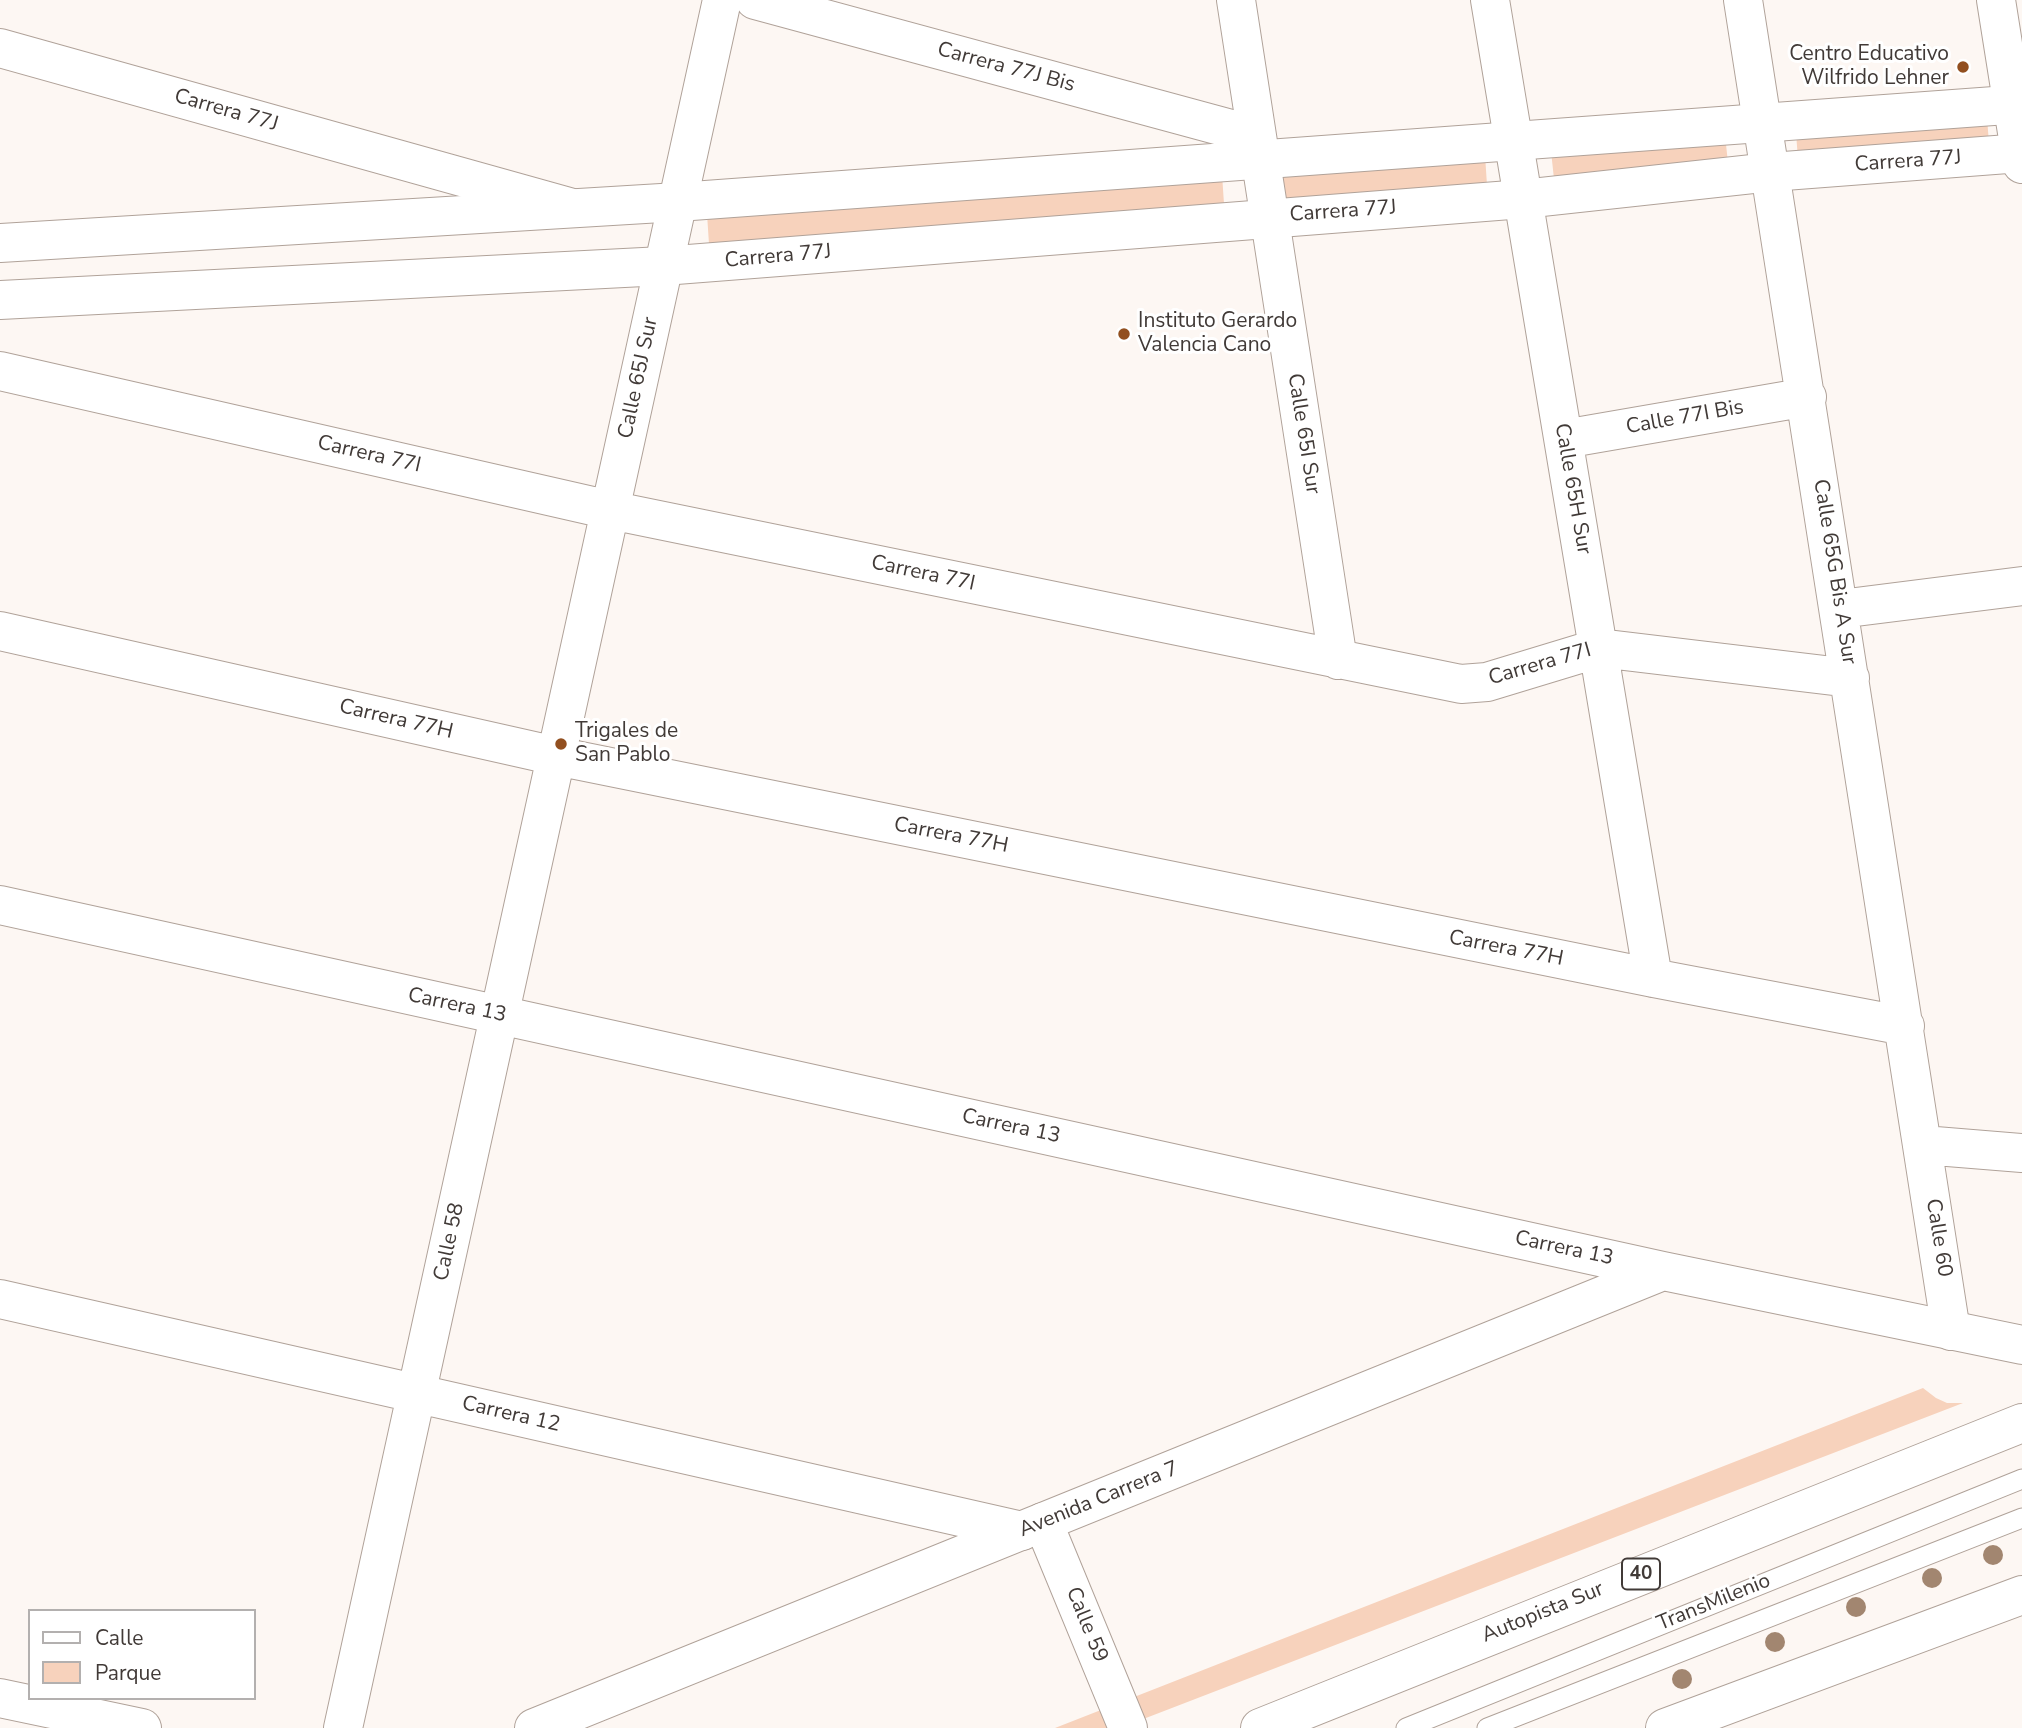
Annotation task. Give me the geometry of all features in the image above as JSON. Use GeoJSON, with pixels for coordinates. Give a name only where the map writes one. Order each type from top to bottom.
{"type":"FeatureCollection","features":[{"type":"Feature","properties":{"kind":"main road","name":"Calle 65J Sur"},"geometry":{"type":"LineString","coordinates":[[556,756],[722,0]]}},
{"type":"Feature","properties":{"kind":"main road","name":"Carrera 77J Bis"},"geometry":{"type":"LineString","coordinates":[[755,0],[1259,147]]}},
{"type":"Feature","properties":{"kind":"main road","name":"Calle 65I Sur"},"geometry":{"type":"LineString","coordinates":[[1236,0],[1338,660]]}},
{"type":"Feature","properties":{"kind":"main road","name":"Calle 65H Sur"},"geometry":{"type":"LineString","coordinates":[[1490,0],[1653,978]]}},
{"type":"Feature","properties":{"kind":"main road","name":"Calle 65G Bis A Sur"},"geometry":{"type":"LineString","coordinates":[[1743,0],[1923,1144]]}},
{"type":"Feature","properties":{"kind":"main road"},"geometry":{"type":"LineString","coordinates":[[1996,0],[2017,105],[2021,157]]}},
{"type":"Feature","properties":{"kind":"main road","name":"Carrera 77J"},"geometry":{"type":"LineString","coordinates":[[0,48],[574,208]]}},
{"type":"Feature","properties":{"kind":"main road"},"geometry":{"type":"LineString","coordinates":[[0,243],[678,202],[1259,147],[1514,140],[2017,105]]}},
{"type":"Feature","properties":{"kind":"main road","name":"Carrera 77J"},"geometry":{"type":"LineString","coordinates":[[663,266],[1523,199],[1771,172],[2021,157]]}},
{"type":"Feature","properties":{"kind":"main road"},"geometry":{"type":"LineString","coordinates":[[0,300],[663,266]]}},
{"type":"Feature","properties":{"kind":"main road","name":"Carrera 77I"},"geometry":{"type":"LineString","coordinates":[[0,371],[610,510],[1461,684],[1487,682],[1599,648],[1850,678]]}},
{"type":"Feature","properties":{"kind":"main road","name":"Calle 77I Bis"},"geometry":{"type":"LineString","coordinates":[[1564,439],[1807,397]]}},
{"type":"Feature","properties":{"kind":"main road"},"geometry":{"type":"LineString","coordinates":[[1840,609],[2022,586]]}},
{"type":"Feature","properties":{"kind":"main road","name":"Carrera 77H"},"geometry":{"type":"LineString","coordinates":[[0,631],[556,756],[1653,978],[1905,1026]]}},
{"type":"Feature","properties":{"kind":"main road","name":"Calle 58"},"geometry":{"type":"LineString","coordinates":[[343,1728],[556,756]]}},
{"type":"Feature","properties":{"kind":"main road","name":"Carrera 13"},"geometry":{"type":"LineString","coordinates":[[0,905],[1663,1271],[2022,1345]]}},
{"type":"Feature","properties":{"kind":"main road"},"geometry":{"type":"LineString","coordinates":[[1923,1144],[2022,1153]]}},
{"type":"Feature","properties":{"kind":"main road","name":"Calle 60"},"geometry":{"type":"LineString","coordinates":[[1923,1144],[1951,1331]]}},
{"type":"Feature","properties":{"kind":"main road","name":"Avenida Carrera 7"},"geometry":{"type":"LineString","coordinates":[[534,1728],[1663,1271]]}},
{"type":"Feature","properties":{"kind":"main road","name":"Carrera 12"},"geometry":{"type":"LineString","coordinates":[[0,1299],[416,1394],[1032,1527]]}},
{"type":"Feature","properties":{"kind":"main road","name":"Autopista Sur"},"geometry":{"type":"LineString","coordinates":[[1261,1728],[2022,1423]]}},
{"type":"Feature","properties":{"kind":"main road","name":"Calle 59"},"geometry":{"type":"LineString","coordinates":[[1032,1527],[1128,1728]]}},
{"type":"Feature","properties":{"kind":"main road"},"geometry":{"type":"LineString","coordinates":[[1665,1728],[2022,1595]]}},
{"type":"Feature","properties":{"kind":"main road"},"geometry":{"type":"LineString","coordinates":[[0,1698],[142,1728]]}},
{"type":"Feature","properties":{"kind":"lane","name":"TransMilenio"},"geometry":{"type":"LineString","coordinates":[[1406,1728],[2022,1479]]}},
{"type":"Feature","properties":{"kind":"lane","name":"TransMilenio"},"geometry":{"type":"LineString","coordinates":[[1487,1728],[2022,1518]]}},
{"type":"Feature","properties":{"kind":"green space"},"geometry":{"type":"Polygon","coordinates":[[[1987,118],[1989,143],[1798,159],[1796,133],[1987,118]]]}},
{"type":"Feature","properties":{"kind":"green space"},"geometry":{"type":"Polygon","coordinates":[[[1725,135],[1728,163],[1554,179],[1551,151],[1725,135]]]}},
{"type":"Feature","properties":{"kind":"green space"},"geometry":{"type":"Polygon","coordinates":[[[1485,155],[1487,185],[1283,201],[1280,170],[1485,155]]]}},
{"type":"Feature","properties":{"kind":"green space"},"geometry":{"type":"Polygon","coordinates":[[[1222,174],[1224,204],[709,244],[707,214],[1222,174]]]}},
{"type":"Feature","properties":{"kind":"green space"},"geometry":{"type":"Polygon","coordinates":[[[1923,1388],[1947,1403],[1963,1403],[1120,1728],[1055,1728],[1923,1388]]]}},
{"type":"Feature","properties":{"kind":"place","name":"Centro Educativo Wilfrido Lehner"},"geometry":{"type":"Point","coordinates":[1963,67]}},
{"type":"Feature","properties":{"kind":"place","name":"Instituto Gerardo Valencia Cano"},"geometry":{"type":"Point","coordinates":[1124,334]}},
{"type":"Feature","properties":{"kind":"place","name":"Trigales de San Pablo"},"geometry":{"type":"Point","coordinates":[561,744]}}]}
